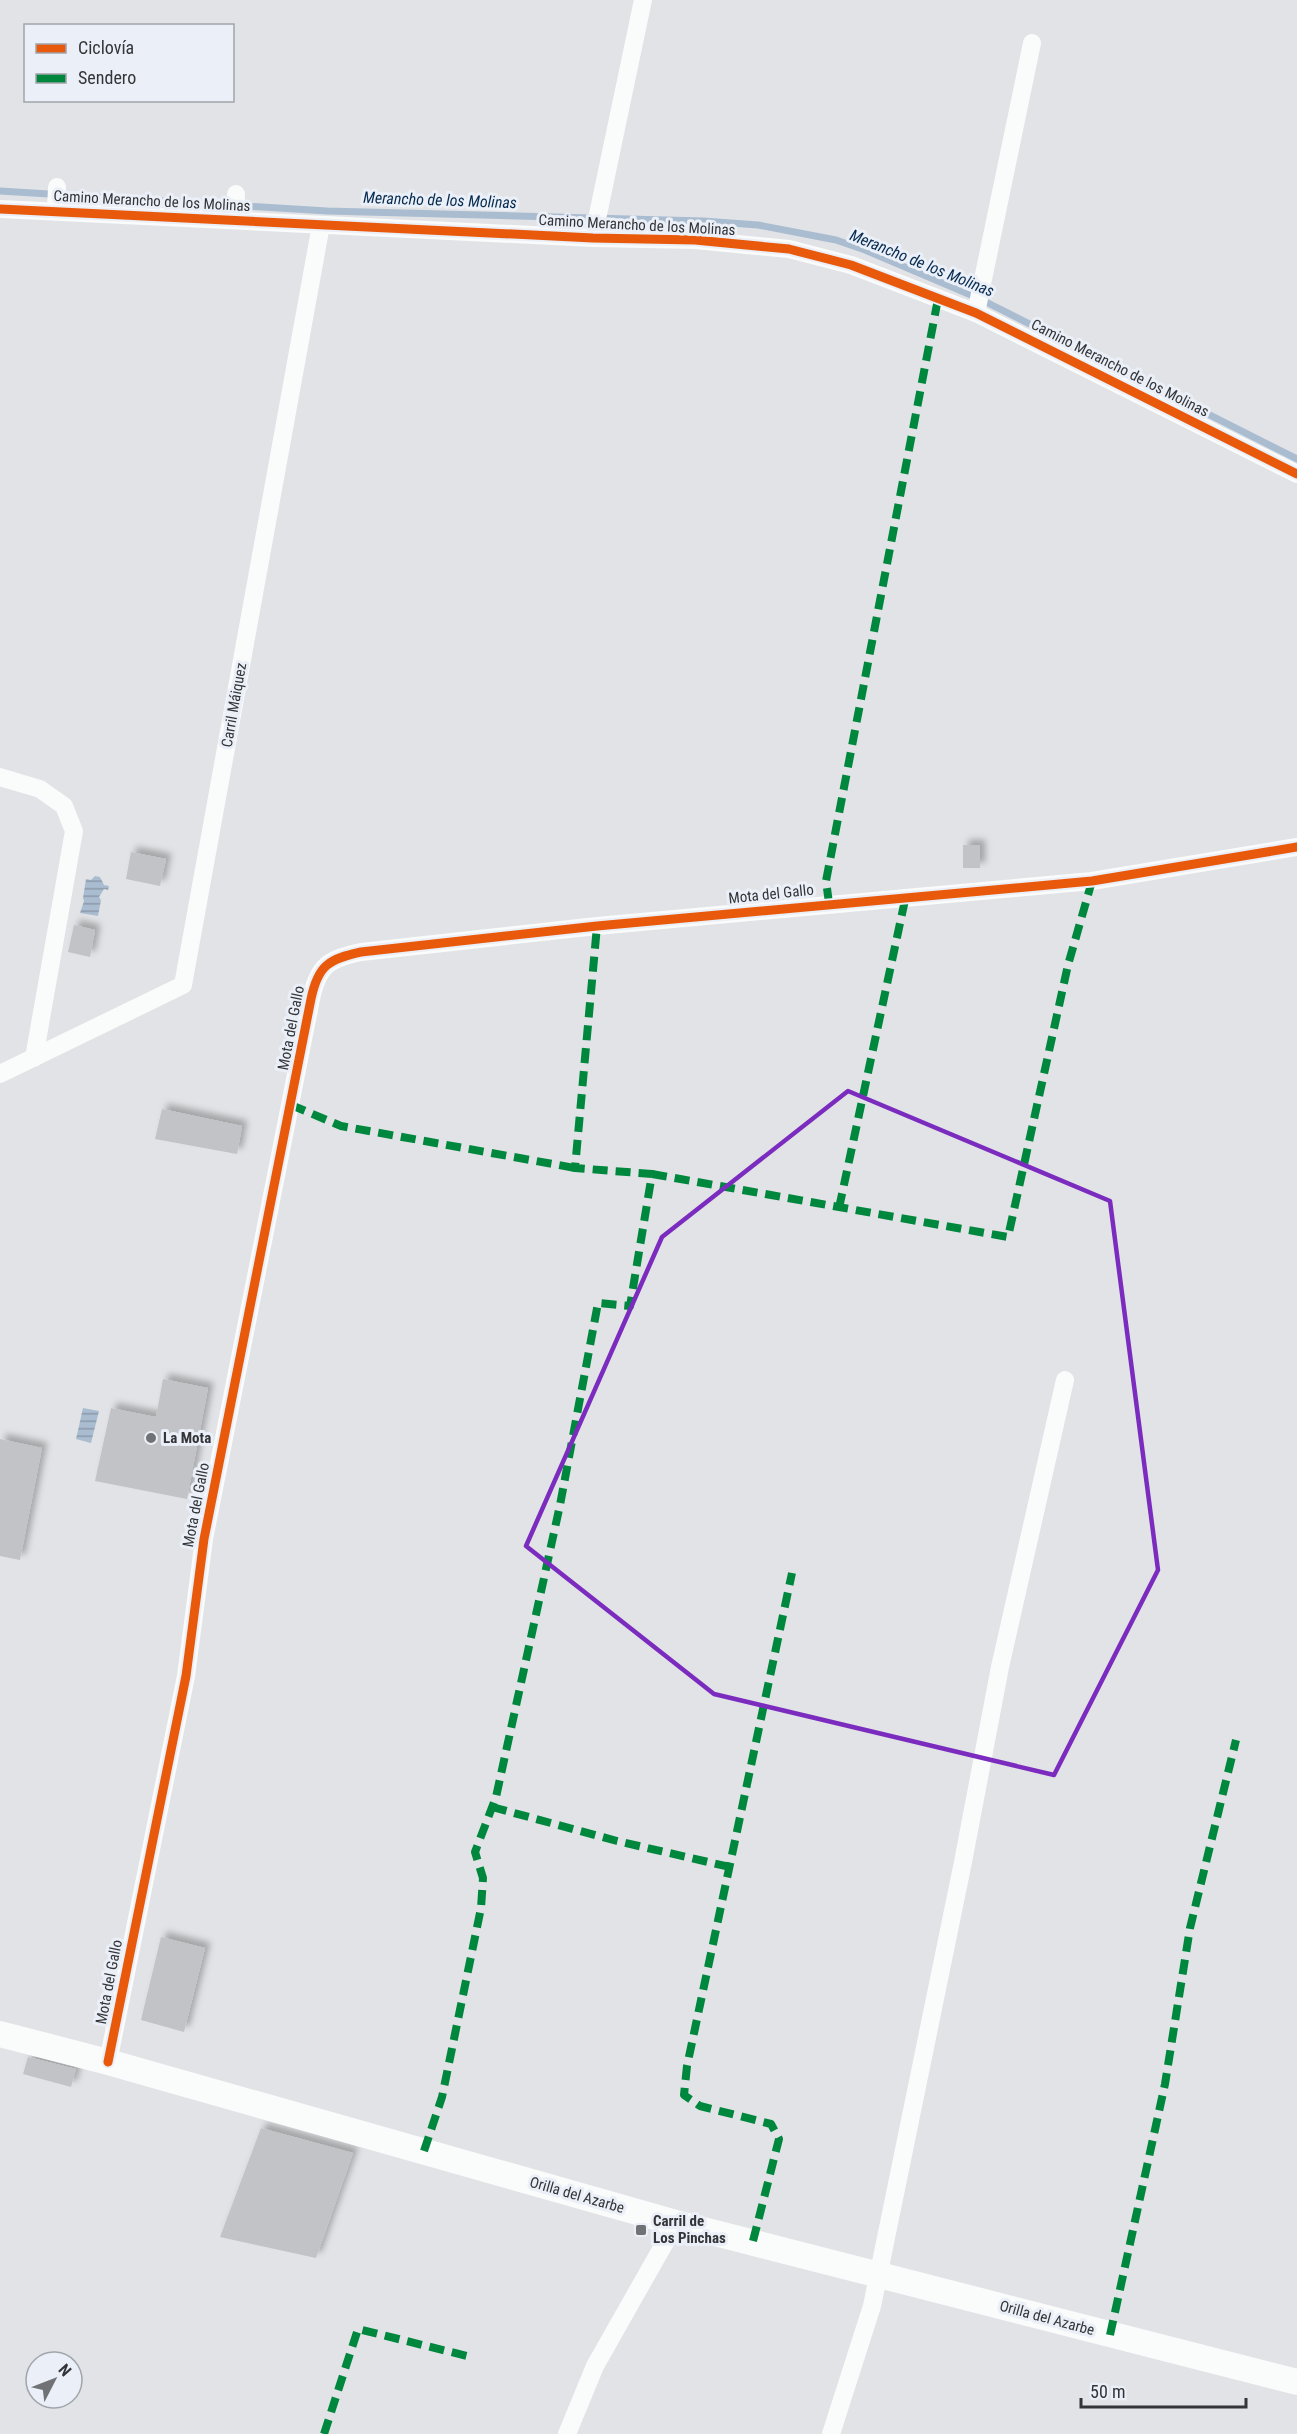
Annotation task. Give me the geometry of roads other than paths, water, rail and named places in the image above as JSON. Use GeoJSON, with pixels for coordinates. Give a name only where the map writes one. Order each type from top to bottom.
{"type":"FeatureCollection","features":[{"type":"Feature","properties":{"kind":"main road","name":"Orilla del Azarbe"},"geometry":{"type":"LineString","coordinates":[[0,2034],[108,2062],[676,2223],[1297,2382]]}},
{"type":"Feature","properties":{"kind":"street"},"geometry":{"type":"LineString","coordinates":[[596,223],[643,0]]}},
{"type":"Feature","properties":{"kind":"street"},"geometry":{"type":"LineString","coordinates":[[978,303],[1032,43]]}},
{"type":"Feature","properties":{"kind":"street","name":"Camino Merancho de los Molinas"},"geometry":{"type":"LineString","coordinates":[[0,209],[57,199],[235,208],[321,225],[596,223],[695,240],[789,249],[978,303],[1297,474]]}},
{"type":"Feature","properties":{"kind":"street","name":"Carril Máiquez"},"geometry":{"type":"LineString","coordinates":[[0,1074],[183,985],[321,225]]}},
{"type":"Feature","properties":{"kind":"street"},"geometry":{"type":"LineString","coordinates":[[0,777],[40,789],[64,806],[74,831],[34,1058]]}},
{"type":"Feature","properties":{"kind":"street","name":"Mota del Gallo"},"geometry":{"type":"LineString","coordinates":[[108,2062],[186,1676],[204,1539],[311,999],[315,980],[326,965],[339,957],[361,952],[597,926],[1092,881],[1297,847]]}},
{"type":"Feature","properties":{"kind":"street"},"geometry":{"type":"LineString","coordinates":[[831,2434],[872,2306],[963,1862],[1000,1666],[1065,1380]]}},
{"type":"Feature","properties":{"kind":"street"},"geometry":{"type":"LineString","coordinates":[[567,2434],[595,2366],[676,2223]]}},
{"type":"Feature","properties":{"kind":"water"},"geometry":{"type":"Polygon","coordinates":[[[95,876],[100,877],[104,885],[109,886],[108,890],[104,889],[99,897],[101,900],[98,916],[80,913],[84,901],[86,879],[91,880],[95,876]]]}},
{"type":"Feature","properties":{"kind":"water"},"geometry":{"type":"Polygon","coordinates":[[[83,1408],[99,1411],[91,1443],[76,1439],[83,1408]]]}},
{"type":"Feature","properties":{"kind":"waterway","name":"Merancho de los Molinas"},"geometry":{"type":"LineString","coordinates":[[0,191],[327,211],[703,221],[758,225],[836,240],[978,298],[1297,459]]}},
{"type":"Feature","properties":{"kind":"place","name":"La Mota"},"geometry":{"type":"Point","coordinates":[151,1438]}},
{"type":"Feature","properties":{"kind":"place","name":"Carril de Los Pinchas"},"geometry":{"type":"Point","coordinates":[641,2230]}}]}
